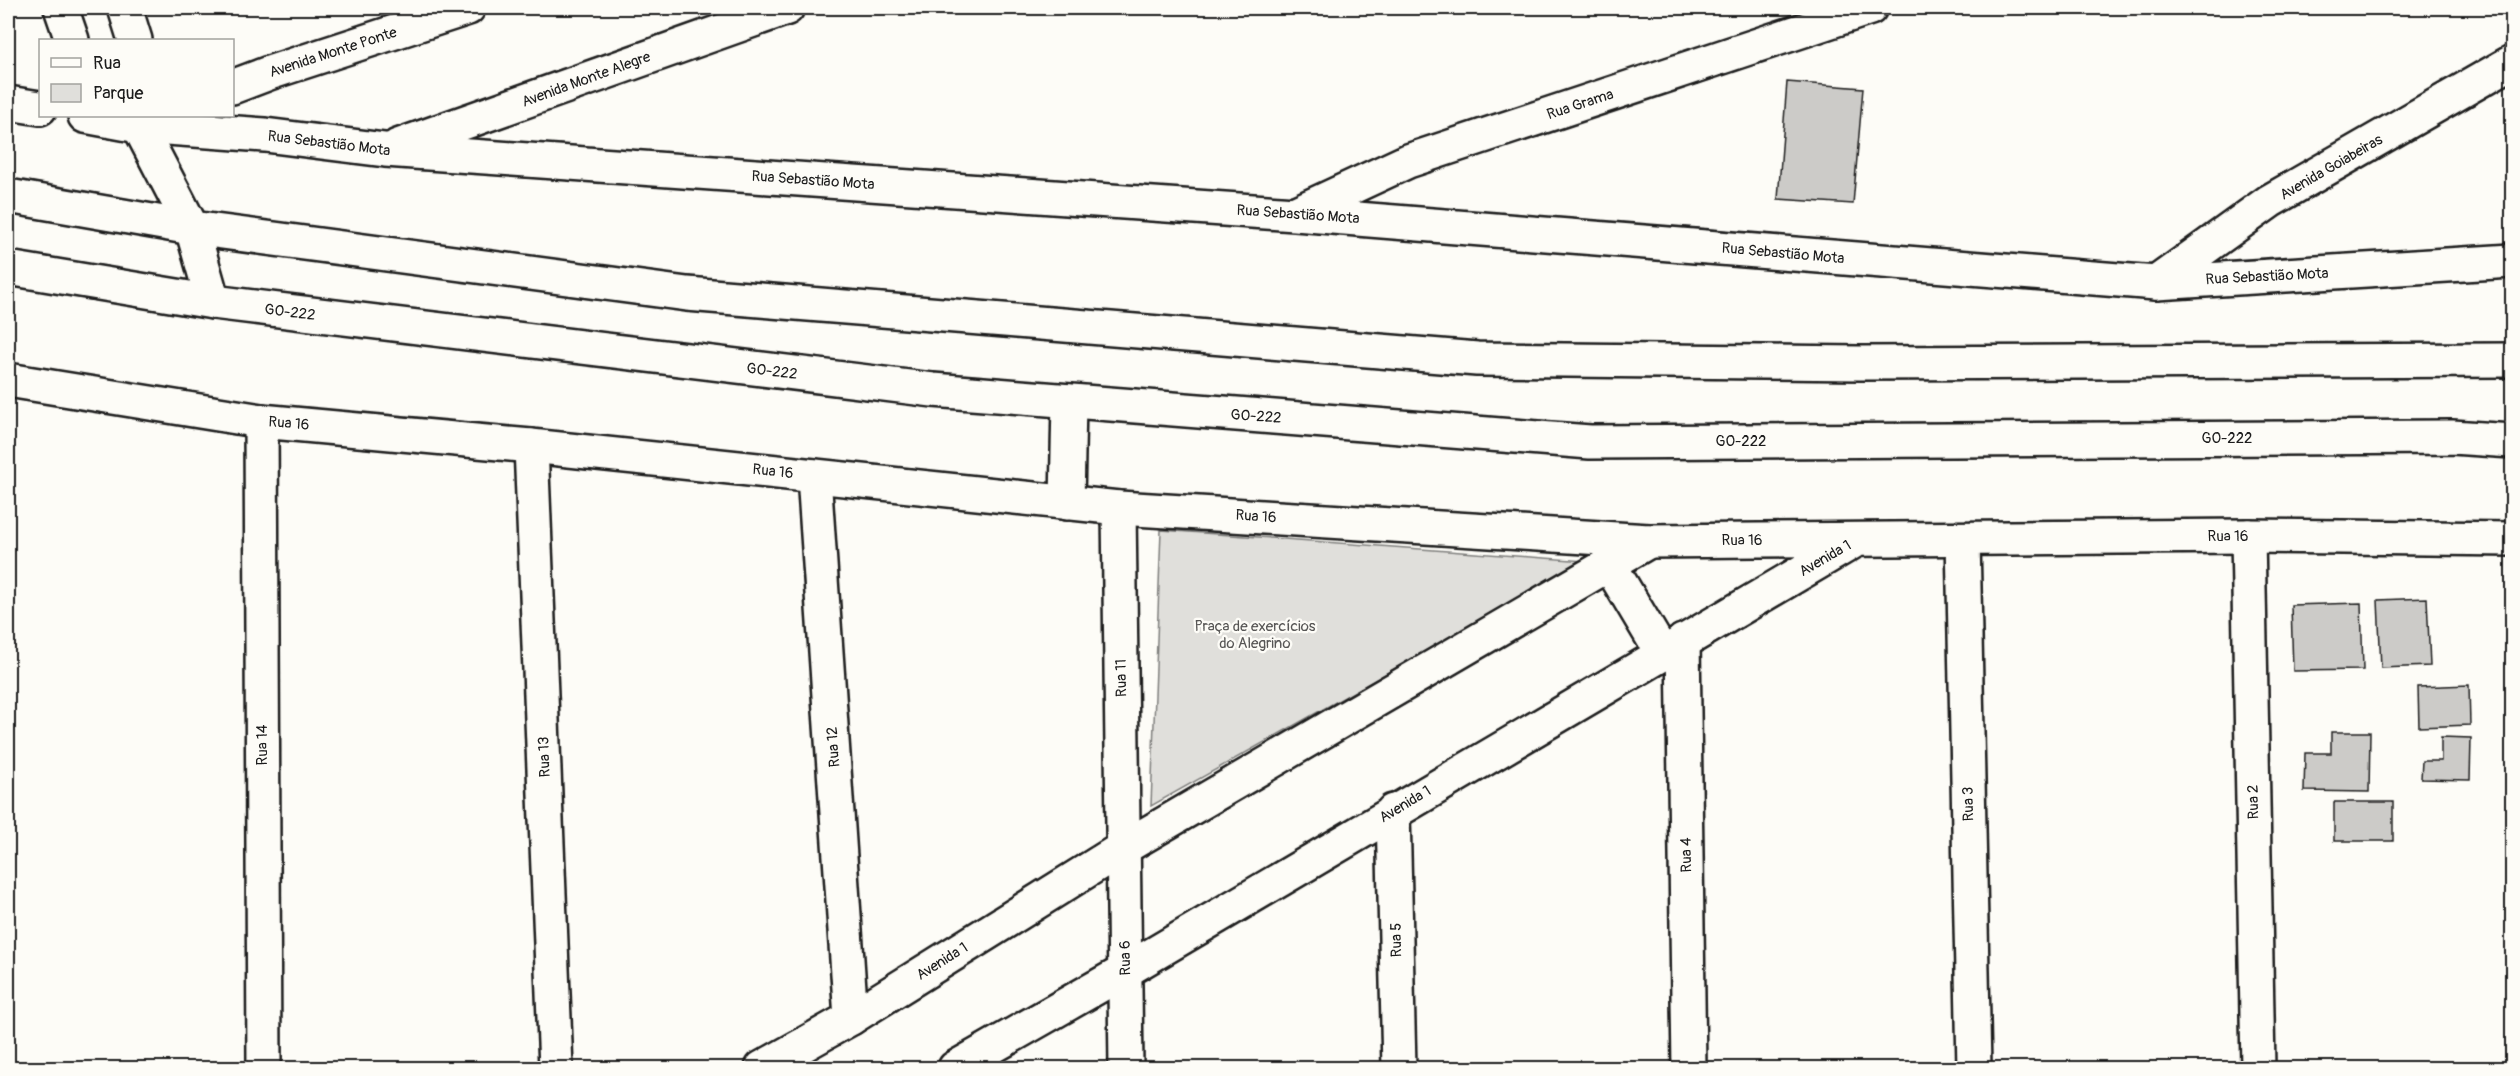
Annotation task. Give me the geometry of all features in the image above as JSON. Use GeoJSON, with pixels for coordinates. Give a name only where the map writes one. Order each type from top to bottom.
{"type":"FeatureCollection","features":[{"type":"Feature","properties":{"kind":"street"},"geometry":{"type":"LineString","coordinates":[[60,8],[72,39]]}},
{"type":"Feature","properties":{"kind":"street"},"geometry":{"type":"LineString","coordinates":[[125,8],[135,39]]}},
{"type":"Feature","properties":{"kind":"street","name":"Avenida Monte Ponte"},"geometry":{"type":"LineString","coordinates":[[234,86],[468,8]]}},
{"type":"Feature","properties":{"kind":"street","name":"Avenida Monte Alegre"},"geometry":{"type":"LineString","coordinates":[[385,150],[787,8]]}},
{"type":"Feature","properties":{"kind":"street","name":"Rua Grama"},"geometry":{"type":"LineString","coordinates":[[1294,214],[1408,161],[1870,8]]}},
{"type":"Feature","properties":{"kind":"street","name":"Avenida Goiabeiras"},"geometry":{"type":"LineString","coordinates":[[2156,282],[2270,201],[2512,62]]}},
{"type":"Feature","properties":{"kind":"street"},"geometry":{"type":"LineString","coordinates":[[8,103],[39,108]]}},
{"type":"Feature","properties":{"kind":"street","name":"Rua Sebastião Mota"},"geometry":{"type":"LineString","coordinates":[[114,117],[142,118],[385,150],[1294,214],[2156,282],[2512,261]]}},
{"type":"Feature","properties":{"kind":"street"},"geometry":{"type":"LineString","coordinates":[[142,118],[192,228],[213,302]]}},
{"type":"Feature","properties":{"kind":"street"},"geometry":{"type":"LineString","coordinates":[[8,196],[192,228],[687,294],[1477,359],[1860,363],[2512,360]]}},
{"type":"Feature","properties":{"kind":"street","name":"GO-222"},"geometry":{"type":"LineString","coordinates":[[8,268],[213,302],[921,389],[1590,442],[2452,437],[2512,441]]}},
{"type":"Feature","properties":{"kind":"street","name":"Rua 16"},"geometry":{"type":"LineString","coordinates":[[8,380],[261,421],[531,446],[1119,508],[1649,541],[2248,536],[2512,539]]}},
{"type":"Feature","properties":{"kind":"street"},"geometry":{"type":"LineString","coordinates":[[1067,503],[1069,401]]}},
{"type":"Feature","properties":{"kind":"street","name":"Rua 14"},"geometry":{"type":"LineString","coordinates":[[261,421],[264,1068]]}},
{"type":"Feature","properties":{"kind":"street","name":"Rua 13"},"geometry":{"type":"LineString","coordinates":[[531,446],[556,1068]]}},
{"type":"Feature","properties":{"kind":"street","name":"Rua 12"},"geometry":{"type":"LineString","coordinates":[[814,476],[851,1018]]}},
{"type":"Feature","properties":{"kind":"street","name":"Rua 11"},"geometry":{"type":"LineString","coordinates":[[1119,508],[1123,848]]}},
{"type":"Feature","properties":{"kind":"street","name":"Rua 2"},"geometry":{"type":"LineString","coordinates":[[2248,536],[2258,1068]]}},
{"type":"Feature","properties":{"kind":"street","name":"Rua 3"},"geometry":{"type":"LineString","coordinates":[[1963,539],[1974,1068]]}},
{"type":"Feature","properties":{"kind":"street","name":"Avenida 1"},"geometry":{"type":"LineString","coordinates":[[955,1068],[1125,971],[1856,540]]}},
{"type":"Feature","properties":{"kind":"street","name":"Avenida 1"},"geometry":{"type":"LineString","coordinates":[[762,1068],[851,1018],[1123,848],[1649,541]]}},
{"type":"Feature","properties":{"kind":"street"},"geometry":{"type":"LineString","coordinates":[[1609,564],[1672,647]]}},
{"type":"Feature","properties":{"kind":"street","name":"Rua 4"},"geometry":{"type":"LineString","coordinates":[[1672,647],[1689,1068]]}},
{"type":"Feature","properties":{"kind":"street","name":"Rua 5"},"geometry":{"type":"LineString","coordinates":[[1394,811],[1399,1068]]}},
{"type":"Feature","properties":{"kind":"street","name":"Rua 6"},"geometry":{"type":"LineString","coordinates":[[1123,848],[1126,1068]]}},
{"type":"Feature","properties":{"kind":"green space","name":"Praça de exercícios do Alegrino"},"geometry":{"type":"Polygon","coordinates":[[[1161,530],[1586,561],[1151,806],[1161,530]]]}},
{"type":"Feature","properties":{"kind":"building"},"geometry":{"type":"Polygon","coordinates":[[[1787,82],[1863,88],[1853,204],[1778,199],[1787,82]]]}},
{"type":"Feature","properties":{"kind":"building"},"geometry":{"type":"Polygon","coordinates":[[[2427,598],[2430,666],[2381,668],[2378,600],[2427,598]]]}},
{"type":"Feature","properties":{"kind":"building"},"geometry":{"type":"Polygon","coordinates":[[[2361,603],[2363,670],[2293,671],[2291,605],[2361,603]]]}},
{"type":"Feature","properties":{"kind":"building"},"geometry":{"type":"Polygon","coordinates":[[[2469,685],[2470,725],[2419,727],[2418,687],[2469,685]]]}},
{"type":"Feature","properties":{"kind":"building"},"geometry":{"type":"Polygon","coordinates":[[[2331,732],[2370,732],[2369,792],[2304,791],[2305,753],[2331,753],[2331,732]]]}},
{"type":"Feature","properties":{"kind":"building"},"geometry":{"type":"Polygon","coordinates":[[[2441,737],[2471,738],[2470,780],[2421,779],[2422,761],[2441,761],[2441,737]]]}},
{"type":"Feature","properties":{"kind":"building"},"geometry":{"type":"Polygon","coordinates":[[[2334,802],[2393,802],[2393,841],[2334,841],[2334,802]]]}}]}
